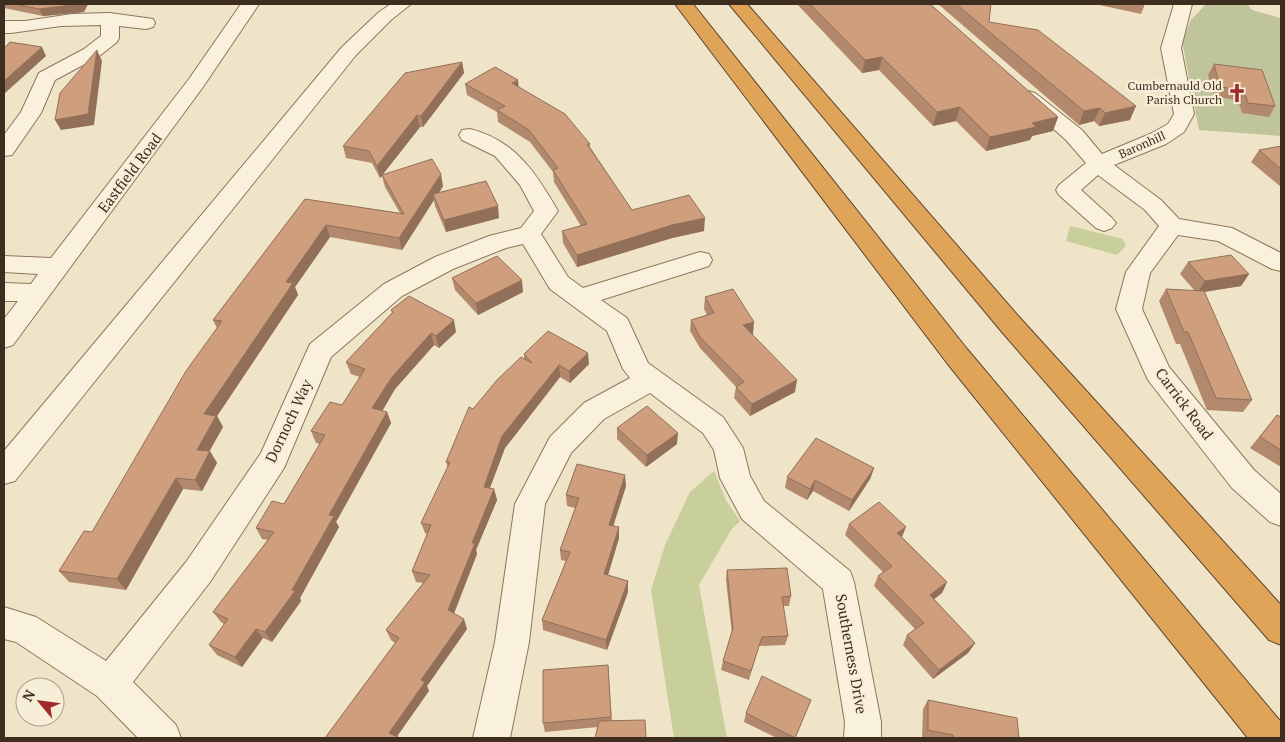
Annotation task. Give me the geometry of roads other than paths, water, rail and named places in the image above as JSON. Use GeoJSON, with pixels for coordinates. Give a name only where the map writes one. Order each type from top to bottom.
{"type":"FeatureCollection","features":[{"type":"Feature","properties":{"kind":"highway"},"geometry":{"type":"LineString","coordinates":[[684,4],[957,356],[1271,738]]}},
{"type":"Feature","properties":{"kind":"highway"},"geometry":{"type":"LineString","coordinates":[[738,4],[1017,332],[1281,629]]}},
{"type":"Feature","properties":{"kind":"street","name":"Eastfield Road"},"geometry":{"type":"LineString","coordinates":[[4,338],[196,83],[250,4]]}},
{"type":"Feature","properties":{"kind":"street"},"geometry":{"type":"LineString","coordinates":[[4,472],[349,51],[385,16],[402,4]]}},
{"type":"Feature","properties":{"kind":"street","name":"Baronhill"},"geometry":{"type":"LineString","coordinates":[[1104,223],[1067,190],[1098,164],[1158,139],[1177,128],[1184,114],[1171,48],[1183,4]]}},
{"type":"Feature","properties":{"kind":"street"},"geometry":{"type":"LineString","coordinates":[[4,27],[16,28],[62,20],[110,19],[146,23]]}},
{"type":"Feature","properties":{"kind":"street"},"geometry":{"type":"LineString","coordinates":[[4,150],[30,113],[46,78],[91,53],[110,38],[110,19]]}},
{"type":"Feature","properties":{"kind":"street"},"geometry":{"type":"LineString","coordinates":[[1018,87],[1074,135],[1098,164],[1153,206],[1172,226],[1224,234],[1281,264]]}},
{"type":"Feature","properties":{"kind":"street"},"geometry":{"type":"LineString","coordinates":[[470,135],[503,151],[530,182],[546,211],[529,234],[559,283],[579,298],[700,260]]}},
{"type":"Feature","properties":{"kind":"street","name":"Carrick Road"},"geometry":{"type":"LineString","coordinates":[[1172,226],[1138,272],[1129,309],[1158,374],[1243,478],[1281,513]]}},
{"type":"Feature","properties":{"kind":"street","name":"Dornoch Way"},"geometry":{"type":"LineString","coordinates":[[110,684],[198,572],[273,459],[320,351],[393,290],[444,264],[498,242],[529,234]]}},
{"type":"Feature","properties":{"kind":"street"},"geometry":{"type":"LineString","coordinates":[[4,264],[58,267]]}},
{"type":"Feature","properties":{"kind":"street"},"geometry":{"type":"LineString","coordinates":[[4,292],[37,293]]}},
{"type":"Feature","properties":{"kind":"street","name":"Southerness Drive"},"geometry":{"type":"LineString","coordinates":[[579,298],[618,325],[636,369],[713,426],[728,448],[735,478],[754,510],[838,582],[863,722],[863,738]]}},
{"type":"Feature","properties":{"kind":"street"},"geometry":{"type":"LineString","coordinates":[[491,738],[512,642],[530,504],[560,445],[594,411],[651,380]]}},
{"type":"Feature","properties":{"kind":"street"},"geometry":{"type":"LineString","coordinates":[[4,623],[24,628],[110,684],[163,738]]}},
{"type":"Feature","properties":{"kind":"place","name":"Cumbernauld Old Parish Church"},"geometry":{"type":"Point","coordinates":[1237,93]}}]}
